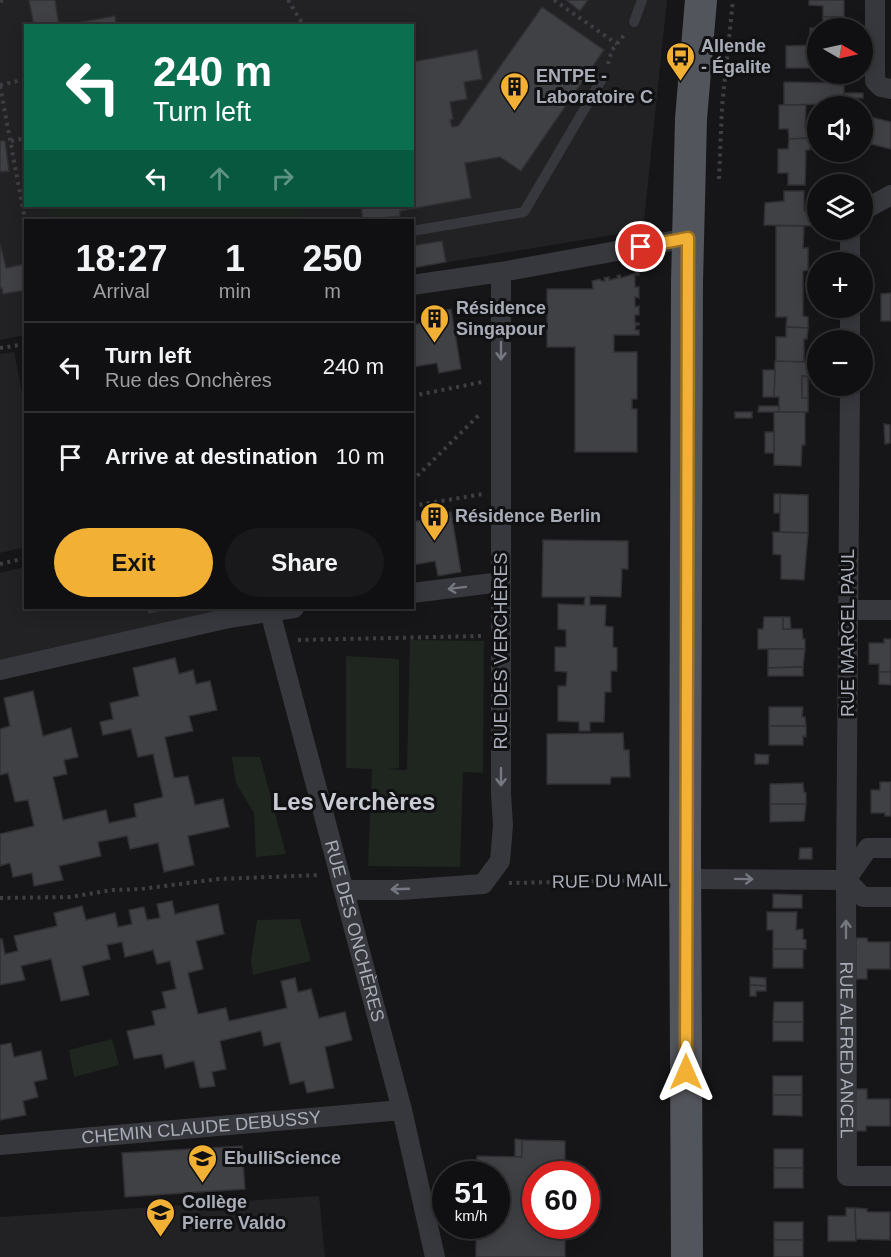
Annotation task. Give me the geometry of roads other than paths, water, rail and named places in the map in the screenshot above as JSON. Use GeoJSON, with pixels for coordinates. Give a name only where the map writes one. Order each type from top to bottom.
{"type":"FeatureCollection","features":[{"type":"Feature","properties":{"kind":"main road"},"geometry":{"type":"LineString","coordinates":[[686,1255],[688,238],[691,119],[701,0]]}},
{"type":"Feature","properties":{"kind":"street"},"geometry":{"type":"LineString","coordinates":[[874,0],[875,81],[881,87],[891,89]]}},
{"type":"Feature","properties":{"kind":"street"},"geometry":{"type":"LineString","coordinates":[[873,205],[891,195]]}},
{"type":"Feature","properties":{"kind":"street"},"geometry":{"type":"LineString","coordinates":[[414,285],[501,272],[688,238]]}},
{"type":"Feature","properties":{"kind":"street","name":"RUE DES VERCHÈRES"},"geometry":{"type":"LineString","coordinates":[[344,890],[401,890],[483,884],[500,861],[503,825],[501,795],[501,272]]}},
{"type":"Feature","properties":{"kind":"street","name":"RUE MARCEL PAUL"},"geometry":{"type":"LineString","coordinates":[[846,880],[850,396]]}},
{"type":"Feature","properties":{"kind":"street"},"geometry":{"type":"LineString","coordinates":[[414,593],[501,582]]}},
{"type":"Feature","properties":{"kind":"street"},"geometry":{"type":"LineString","coordinates":[[0,670],[269,609]]}},
{"type":"Feature","properties":{"kind":"street","name":"RUE DES ONCHÈRES"},"geometry":{"type":"LineString","coordinates":[[269,609],[402,1110],[435,1257]]}},
{"type":"Feature","properties":{"kind":"street"},"geometry":{"type":"LineString","coordinates":[[848,610],[891,610]]}},
{"type":"Feature","properties":{"kind":"street"},"geometry":{"type":"LineString","coordinates":[[891,848],[868,848],[846,880],[863,897],[891,897]]}},
{"type":"Feature","properties":{"kind":"street","name":"RUE DU MAIL"},"geometry":{"type":"LineString","coordinates":[[686,879],[846,880]]}},
{"type":"Feature","properties":{"kind":"street","name":"RUE ALFRED ANCEL"},"geometry":{"type":"LineString","coordinates":[[846,880],[847,1176],[891,1176]]}},
{"type":"Feature","properties":{"kind":"street","name":"CHEMIN CLAUDE DEBUSSY"},"geometry":{"type":"LineString","coordinates":[[0,1145],[402,1110]]}},
{"type":"Feature","properties":{"kind":"lane"},"geometry":{"type":"LineString","coordinates":[[634,22],[642,0]]}},
{"type":"Feature","properties":{"kind":"lane"},"geometry":{"type":"LineString","coordinates":[[414,231],[524,212],[602,79]]}},
{"type":"Feature","properties":{"kind":"place","name":"Allende - Égalite"},"geometry":{"type":"Point","coordinates":[680,82]}},
{"type":"Feature","properties":{"kind":"place","name":"ENTPE - Laboratoire C"},"geometry":{"type":"Point","coordinates":[515,112]}},
{"type":"Feature","properties":{"kind":"place","name":"Résidence Singapour"},"geometry":{"type":"Point","coordinates":[435,344]}},
{"type":"Feature","properties":{"kind":"place","name":"Résidence Berlin"},"geometry":{"type":"Point","coordinates":[434,542]}},
{"type":"Feature","properties":{"kind":"place","name":"EbulliScience"},"geometry":{"type":"Point","coordinates":[203,1184]}},
{"type":"Feature","properties":{"kind":"place","name":"Collège Pierre Valdo"},"geometry":{"type":"Point","coordinates":[161,1238]}},
{"type":"Feature","properties":{"kind":"district","name":"Les Verchères"},"geometry":{"type":"Point","coordinates":[354,802]}}]}
